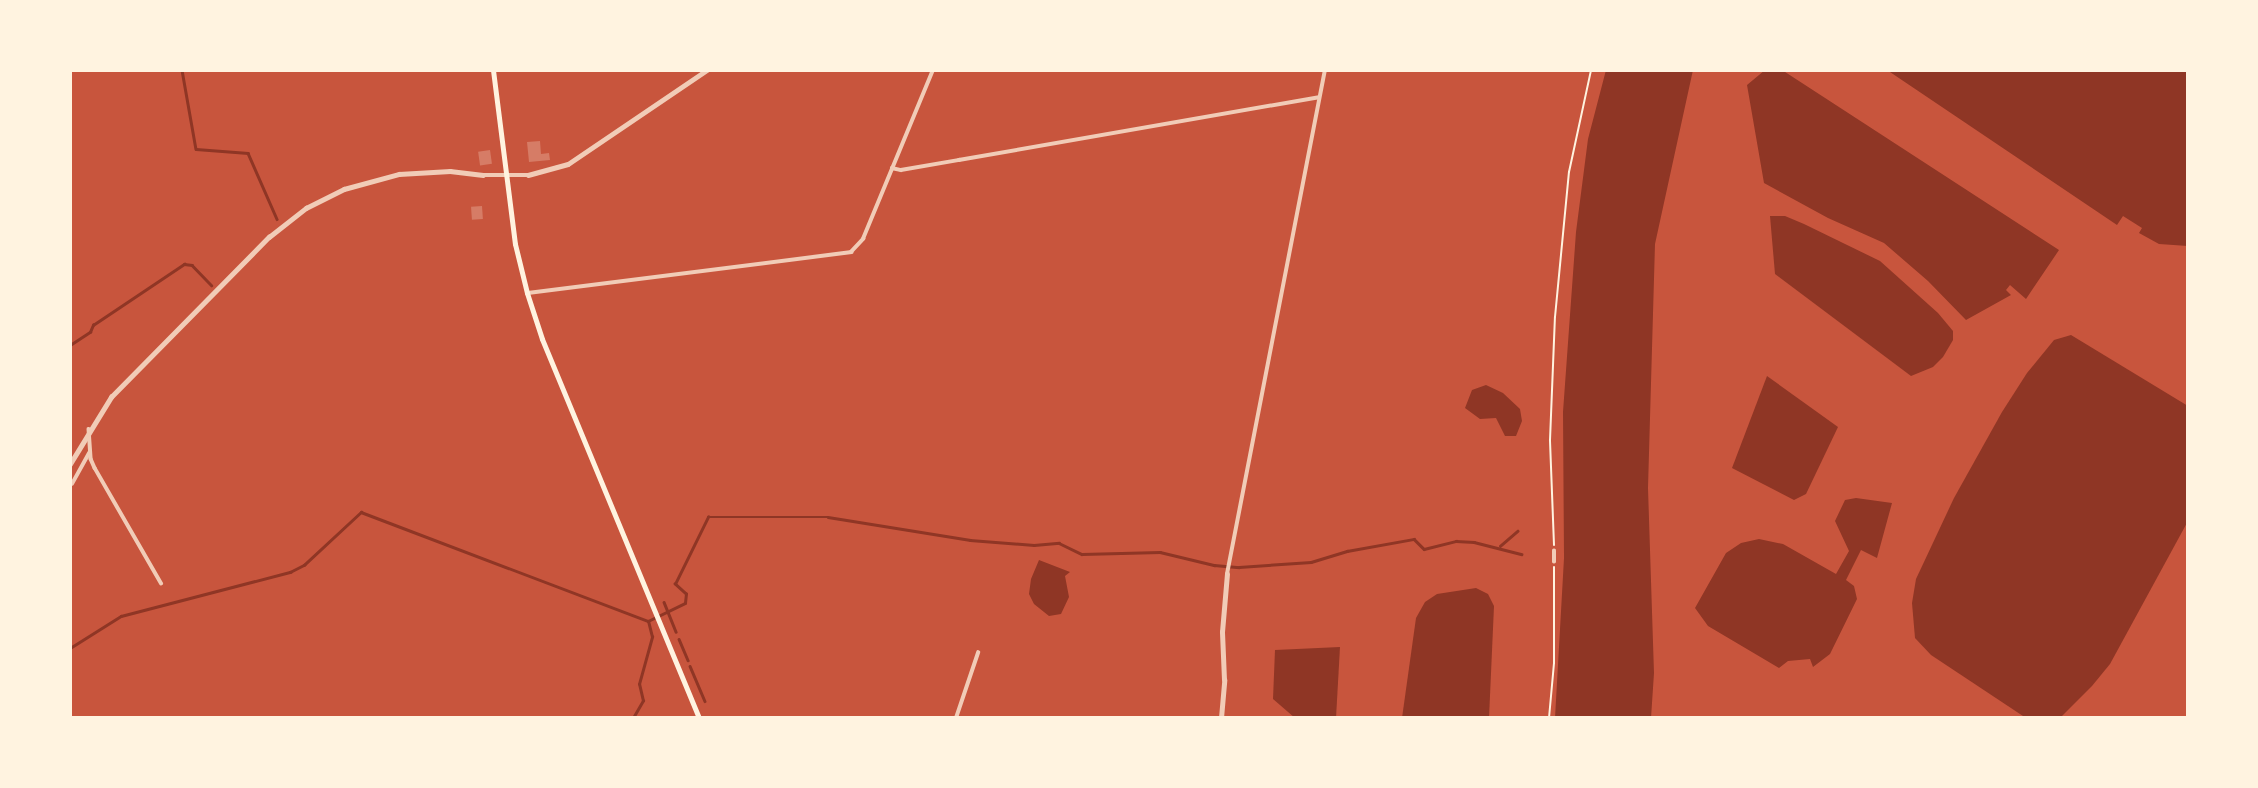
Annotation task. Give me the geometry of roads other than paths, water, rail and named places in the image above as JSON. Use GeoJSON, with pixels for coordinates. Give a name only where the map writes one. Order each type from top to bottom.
{"type":"FeatureCollection","features":[{"type":"Feature","properties":{"kind":"main road"},"geometry":{"type":"LineString","coordinates":[[493,70],[515,244],[527,293],[542,339],[699,718]]}},
{"type":"Feature","properties":{"kind":"street"},"geometry":{"type":"LineString","coordinates":[[71,461],[111,397],[269,237],[306,208],[344,189],[400,174],[450,172],[528,175],[568,164],[707,70]]}},
{"type":"Feature","properties":{"kind":"street"},"geometry":{"type":"LineString","coordinates":[[527,293],[846,254],[855,249],[863,239],[933,70]]}},
{"type":"Feature","properties":{"kind":"street"},"geometry":{"type":"LineString","coordinates":[[1221,718],[1224,680],[1222,632],[1229,561],[1325,70]]}},
{"type":"Feature","properties":{"kind":"street"},"geometry":{"type":"LineString","coordinates":[[892,168],[901,170],[1319,97]]}},
{"type":"Feature","properties":{"kind":"street"},"geometry":{"type":"LineString","coordinates":[[89,429],[94,468],[161,583]]}},
{"type":"Feature","properties":{"kind":"street"},"geometry":{"type":"LineString","coordinates":[[72,484],[90,452]]}},
{"type":"Feature","properties":{"kind":"street"},"geometry":{"type":"LineString","coordinates":[[1554,551],[1554,562]]}},
{"type":"Feature","properties":{"kind":"street"},"geometry":{"type":"LineString","coordinates":[[956,718],[978,653]]}},
{"type":"Feature","properties":{"kind":"waterway"},"geometry":{"type":"LineString","coordinates":[[182,70],[196,149],[248,153],[277,219]]}},
{"type":"Feature","properties":{"kind":"waterway"},"geometry":{"type":"LineString","coordinates":[[70,345],[90,332],[93,325],[184,264],[192,265],[211,285]]}},
{"type":"Feature","properties":{"kind":"waterway"},"geometry":{"type":"LineString","coordinates":[[70,648],[121,616],[290,572],[304,565],[361,512],[648,621]]}},
{"type":"Feature","properties":{"kind":"waterway"},"geometry":{"type":"LineString","coordinates":[[633,718],[643,701],[639,684],[652,637],[648,621],[685,603],[686,594],[675,584],[708,517],[828,517],[970,540],[1034,545],[1059,543],[1082,554],[1160,552],[1214,565],[1239,567],[1311,562],[1347,551],[1414,539],[1424,549],[1456,541],[1474,542],[1521,554]]}},
{"type":"Feature","properties":{"kind":"waterway"},"geometry":{"type":"LineString","coordinates":[[1500,546],[1517,531]]}},
{"type":"Feature","properties":{"kind":"waterway"},"geometry":{"type":"LineString","coordinates":[[664,602],[676,632]]}},
{"type":"Feature","properties":{"kind":"waterway"},"geometry":{"type":"LineString","coordinates":[[679,639],[688,660]]}},
{"type":"Feature","properties":{"kind":"waterway"},"geometry":{"type":"LineString","coordinates":[[690,666],[705,701]]}}]}
